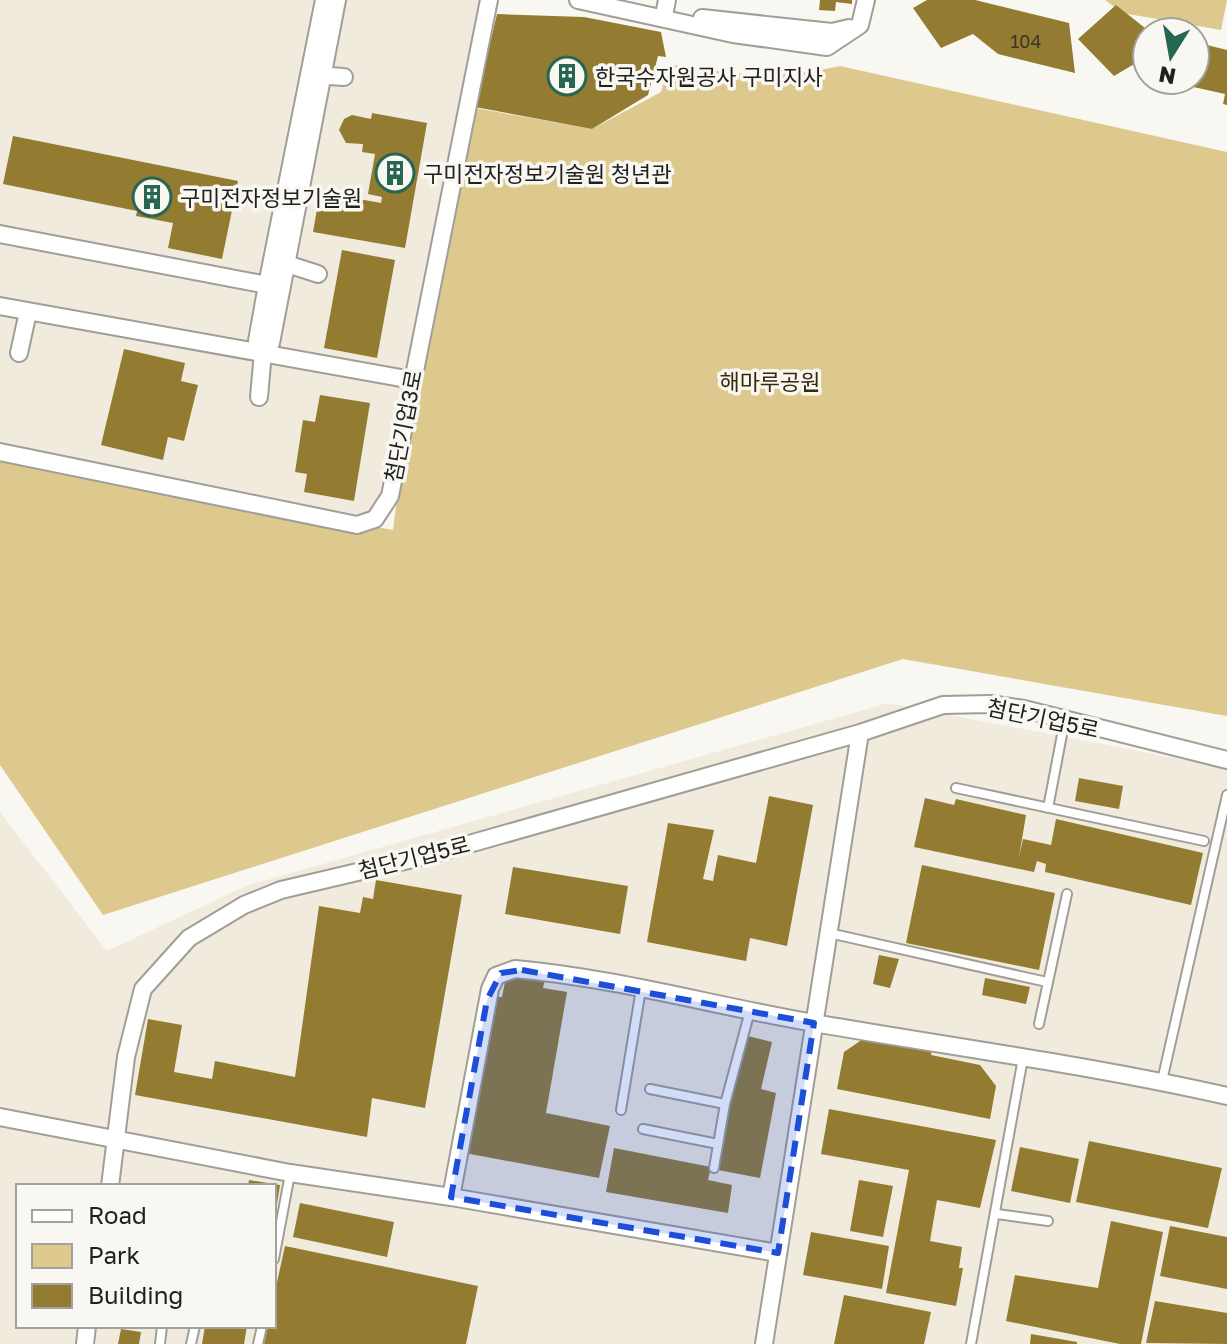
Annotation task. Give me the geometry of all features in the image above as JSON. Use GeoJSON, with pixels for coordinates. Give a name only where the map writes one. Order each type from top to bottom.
{"type":"FeatureCollection","features":[{"type":"Feature","properties":{"kind":"street"},"geometry":{"type":"LineString","coordinates":[[262,352],[271,343],[287,264],[316,75],[324,0]]}},
{"type":"Feature","properties":{"kind":"street"},"geometry":{"type":"LineString","coordinates":[[259,397],[262,352],[257,341],[267,285],[316,75],[337,0]]}},
{"type":"Feature","properties":{"kind":"street","name":"첨단기업3로"},"geometry":{"type":"LineString","coordinates":[[0,452],[151,486],[357,525],[375,519],[390,496],[489,0]]}},
{"type":"Feature","properties":{"kind":"street"},"geometry":{"type":"LineString","coordinates":[[578,0],[666,8],[734,27],[827,47],[860,25],[866,0]]}},
{"type":"Feature","properties":{"kind":"street"},"geometry":{"type":"LineString","coordinates":[[316,75],[344,77]]}},
{"type":"Feature","properties":{"kind":"street"},"geometry":{"type":"LineString","coordinates":[[0,234],[267,285]]}},
{"type":"Feature","properties":{"kind":"street"},"geometry":{"type":"LineString","coordinates":[[287,264],[318,274]]}},
{"type":"Feature","properties":{"kind":"street"},"geometry":{"type":"LineString","coordinates":[[0,306],[412,380]]}},
{"type":"Feature","properties":{"kind":"street"},"geometry":{"type":"LineString","coordinates":[[19,353],[28,312]]}},
{"type":"Feature","properties":{"kind":"street","name":"첨단기업5로"},"geometry":{"type":"LineString","coordinates":[[110,1184],[126,1057],[143,989],[189,938],[244,905],[281,890],[434,854],[860,733],[943,705],[990,704],[1065,719],[1227,760]]}},
{"type":"Feature","properties":{"kind":"street"},"geometry":{"type":"LineString","coordinates":[[764,1344],[860,733]]}},
{"type":"Feature","properties":{"kind":"street"},"geometry":{"type":"LineString","coordinates":[[451,1197],[487,1000],[496,976],[508,970],[641,989],[814,1023],[1024,1055],[1227,1096]]}},
{"type":"Feature","properties":{"kind":"street"},"geometry":{"type":"LineString","coordinates":[[0,1117],[290,1173],[778,1253]]}},
{"type":"Feature","properties":{"kind":"lane"},"geometry":{"type":"LineString","coordinates":[[1048,808],[1065,719]]}},
{"type":"Feature","properties":{"kind":"lane"},"geometry":{"type":"LineString","coordinates":[[956,788],[1204,841]]}},
{"type":"Feature","properties":{"kind":"lane"},"geometry":{"type":"LineString","coordinates":[[1162,1081],[1227,795]]}},
{"type":"Feature","properties":{"kind":"lane"},"geometry":{"type":"LineString","coordinates":[[1039,1024],[1067,894]]}},
{"type":"Feature","properties":{"kind":"lane"},"geometry":{"type":"LineString","coordinates":[[829,933],[1047,982]]}},
{"type":"Feature","properties":{"kind":"lane"},"geometry":{"type":"LineString","coordinates":[[621,1110],[641,989]]}},
{"type":"Feature","properties":{"kind":"lane"},"geometry":{"type":"LineString","coordinates":[[714,1168],[725,1104],[750,1011]]}},
{"type":"Feature","properties":{"kind":"lane"},"geometry":{"type":"LineString","coordinates":[[971,1344],[1024,1055]]}},
{"type":"Feature","properties":{"kind":"lane"},"geometry":{"type":"LineString","coordinates":[[650,1089],[725,1104]]}},
{"type":"Feature","properties":{"kind":"lane"},"geometry":{"type":"LineString","coordinates":[[643,1129],[718,1144]]}},
{"type":"Feature","properties":{"kind":"lane"},"geometry":{"type":"LineString","coordinates":[[276,1248],[290,1173]]}},
{"type":"Feature","properties":{"kind":"lane"},"geometry":{"type":"LineString","coordinates":[[997,1214],[1048,1221]]}},
{"type":"Feature","properties":{"kind":"highlighted area"},"geometry":{"type":"Polygon","coordinates":[[[522,970],[814,1023],[778,1253],[451,1197],[487,1000],[501,973],[522,970]]]}},
{"type":"Feature","properties":{"kind":"shaded area"},"geometry":{"type":"Polygon","coordinates":[[[0,0],[483,0],[381,507],[365,516],[0,445],[0,0]]]}},
{"type":"Feature","properties":{"kind":"shaded area"},"geometry":{"type":"Polygon","coordinates":[[[888,703],[1227,768],[1227,1344],[0,1344],[0,812],[107,951],[246,886],[888,703]]]}},
{"type":"Feature","properties":{"kind":"green space"},"geometry":{"type":"Polygon","coordinates":[[[1105,0],[1227,0],[1221,30],[1211,28],[1211,16],[1139,16],[1122,13],[1105,0]]]}},
{"type":"Feature","properties":{"kind":"green space","name":"해마루공원"},"geometry":{"type":"Polygon","coordinates":[[[669,64],[754,74],[796,73],[840,66],[1227,152],[1227,716],[903,659],[103,915],[0,765],[0,456],[393,530],[412,380],[475,108],[592,129],[661,92],[669,64]]]}},
{"type":"Feature","properties":{"kind":"building"},"geometry":{"type":"Polygon","coordinates":[[[820,0],[852,0],[852,4],[836,2],[835,11],[819,10],[820,0]]]}},
{"type":"Feature","properties":{"kind":"building"},"geometry":{"type":"Polygon","coordinates":[[[927,0],[975,0],[1069,23],[1075,73],[998,54],[973,34],[941,48],[913,8],[927,0]]]}},
{"type":"Feature","properties":{"kind":"building"},"geometry":{"type":"Polygon","coordinates":[[[1116,5],[1131,17],[1131,66],[1114,76],[1078,39],[1116,5]]]}},
{"type":"Feature","properties":{"kind":"building","name":"한국수자원공사 구미지사"},"geometry":{"type":"Polygon","coordinates":[[[497,14],[584,17],[661,32],[666,57],[658,56],[648,95],[592,129],[475,107],[497,14]]]}},
{"type":"Feature","properties":{"kind":"building"},"geometry":{"type":"Polygon","coordinates":[[[1211,46],[1227,50],[1227,105],[1223,104],[1225,94],[1211,91],[1211,46]]]}},
{"type":"Feature","properties":{"kind":"building","name":"구미전자정보기술원 청년관"},"geometry":{"type":"Polygon","coordinates":[[[372,113],[427,123],[405,248],[313,232],[320,192],[381,203],[382,197],[368,194],[375,154],[362,152],[363,144],[346,143],[339,130],[344,119],[352,115],[371,119],[372,113]]]}},
{"type":"Feature","properties":{"kind":"building","name":"구미전자정보기술원"},"geometry":{"type":"Polygon","coordinates":[[[13,136],[238,181],[222,259],[168,248],[173,223],[136,216],[137,211],[3,184],[13,136]]]}},
{"type":"Feature","properties":{"kind":"building"},"geometry":{"type":"Polygon","coordinates":[[[342,250],[395,260],[377,358],[324,348],[342,250]]]}},
{"type":"Feature","properties":{"kind":"building"},"geometry":{"type":"Polygon","coordinates":[[[124,349],[185,363],[181,381],[198,385],[184,441],[168,437],[163,460],[101,445],[124,349]]]}},
{"type":"Feature","properties":{"kind":"building"},"geometry":{"type":"Polygon","coordinates":[[[320,395],[370,403],[354,501],[304,492],[307,474],[295,472],[303,420],[315,422],[320,395]]]}},
{"type":"Feature","properties":{"kind":"building"},"geometry":{"type":"Polygon","coordinates":[[[1079,778],[1123,786],[1119,809],[1075,801],[1079,778]]]}},
{"type":"Feature","properties":{"kind":"building"},"geometry":{"type":"Polygon","coordinates":[[[769,796],[813,805],[787,946],[750,938],[746,961],[647,942],[668,823],[714,830],[703,879],[713,881],[718,855],[756,863],[769,796]]]}},
{"type":"Feature","properties":{"kind":"building"},"geometry":{"type":"Polygon","coordinates":[[[925,798],[954,805],[956,799],[1026,815],[1019,857],[1023,839],[1051,845],[1056,819],[1203,853],[1191,905],[1045,872],[1046,864],[1037,861],[1034,872],[914,847],[925,798]]]}},
{"type":"Feature","properties":{"kind":"building"},"geometry":{"type":"Polygon","coordinates":[[[922,865],[1055,893],[1039,970],[906,943],[922,865]]]}},
{"type":"Feature","properties":{"kind":"building"},"geometry":{"type":"Polygon","coordinates":[[[513,867],[628,886],[620,934],[505,914],[513,867]]]}},
{"type":"Feature","properties":{"kind":"building"},"geometry":{"type":"Polygon","coordinates":[[[376,880],[462,895],[425,1108],[372,1098],[367,1137],[135,1095],[148,1019],[182,1025],[174,1072],[212,1079],[215,1061],[295,1077],[319,906],[360,913],[363,897],[373,899],[376,880]]]}},
{"type":"Feature","properties":{"kind":"building"},"geometry":{"type":"Polygon","coordinates":[[[879,955],[899,959],[890,988],[873,984],[879,955]]]}},
{"type":"Feature","properties":{"kind":"building"},"geometry":{"type":"Polygon","coordinates":[[[507,972],[545,979],[543,988],[567,992],[546,1113],[610,1126],[599,1178],[465,1153],[493,996],[502,997],[507,972]]]}},
{"type":"Feature","properties":{"kind":"building"},"geometry":{"type":"Polygon","coordinates":[[[985,978],[1030,987],[1026,1004],[982,995],[985,978]]]}},
{"type":"Feature","properties":{"kind":"building"},"geometry":{"type":"Polygon","coordinates":[[[744,1035],[772,1042],[761,1089],[776,1093],[760,1178],[718,1170],[744,1035]]]}},
{"type":"Feature","properties":{"kind":"building"},"geometry":{"type":"Polygon","coordinates":[[[866,1037],[932,1050],[931,1055],[980,1065],[996,1086],[990,1119],[837,1089],[844,1052],[866,1037]]]}},
{"type":"Feature","properties":{"kind":"building"},"geometry":{"type":"Polygon","coordinates":[[[829,1109],[996,1140],[980,1208],[937,1200],[930,1241],[962,1247],[959,1268],[963,1268],[956,1306],[886,1293],[909,1170],[821,1154],[829,1109]]]}},
{"type":"Feature","properties":{"kind":"building"},"geometry":{"type":"Polygon","coordinates":[[[1089,1141],[1222,1168],[1208,1228],[1076,1202],[1089,1141]]]}},
{"type":"Feature","properties":{"kind":"building"},"geometry":{"type":"Polygon","coordinates":[[[1020,1147],[1079,1159],[1070,1203],[1011,1191],[1020,1147]]]}},
{"type":"Feature","properties":{"kind":"building"},"geometry":{"type":"Polygon","coordinates":[[[614,1148],[711,1167],[708,1180],[732,1185],[728,1213],[606,1192],[614,1148]]]}},
{"type":"Feature","properties":{"kind":"building"},"geometry":{"type":"Polygon","coordinates":[[[249,1180],[274,1184],[248,1184],[249,1180]]]}},
{"type":"Feature","properties":{"kind":"building"},"geometry":{"type":"Polygon","coordinates":[[[859,1180],[893,1186],[883,1237],[850,1231],[859,1180]]]}},
{"type":"Feature","properties":{"kind":"building"},"geometry":{"type":"Polygon","coordinates":[[[276,1184],[280,1185],[276,1210],[276,1184]]]}},
{"type":"Feature","properties":{"kind":"building"},"geometry":{"type":"Polygon","coordinates":[[[300,1203],[394,1222],[387,1257],[293,1237],[300,1203]]]}},
{"type":"Feature","properties":{"kind":"building"},"geometry":{"type":"Polygon","coordinates":[[[1111,1221],[1163,1232],[1141,1344],[1120,1344],[1006,1321],[1015,1275],[1098,1288],[1111,1221]]]}},
{"type":"Feature","properties":{"kind":"building"},"geometry":{"type":"Polygon","coordinates":[[[1170,1226],[1227,1237],[1227,1289],[1160,1276],[1170,1226]]]}},
{"type":"Feature","properties":{"kind":"building"},"geometry":{"type":"Polygon","coordinates":[[[811,1232],[889,1246],[882,1289],[803,1275],[811,1232]]]}},
{"type":"Feature","properties":{"kind":"building"},"geometry":{"type":"Polygon","coordinates":[[[285,1246],[478,1286],[466,1344],[264,1344],[268,1328],[276,1328],[276,1287],[285,1246]]]}},
{"type":"Feature","properties":{"kind":"building"},"geometry":{"type":"Polygon","coordinates":[[[844,1295],[931,1312],[924,1344],[834,1344],[844,1295]]]}},
{"type":"Feature","properties":{"kind":"building"},"geometry":{"type":"Polygon","coordinates":[[[1155,1301],[1227,1313],[1227,1344],[1146,1343],[1155,1301]]]}},
{"type":"Feature","properties":{"kind":"building"},"geometry":{"type":"Polygon","coordinates":[[[205,1328],[247,1328],[244,1344],[202,1344],[205,1328]]]}},
{"type":"Feature","properties":{"kind":"building"},"geometry":{"type":"Polygon","coordinates":[[[121,1329],[141,1332],[139,1344],[118,1344],[121,1329]]]}},
{"type":"Feature","properties":{"kind":"building"},"geometry":{"type":"Polygon","coordinates":[[[1031,1334],[1077,1342],[1077,1344],[1030,1344],[1031,1334]]]}},
{"type":"Feature","properties":{"kind":"place","name":"한국수자원공사 구미지사"},"geometry":{"type":"Point","coordinates":[567,76]}},
{"type":"Feature","properties":{"kind":"place","name":"구미전자정보기술원 청년관"},"geometry":{"type":"Point","coordinates":[395,173]}},
{"type":"Feature","properties":{"kind":"place","name":"구미전자정보기술원"},"geometry":{"type":"Point","coordinates":[152,197]}}]}
